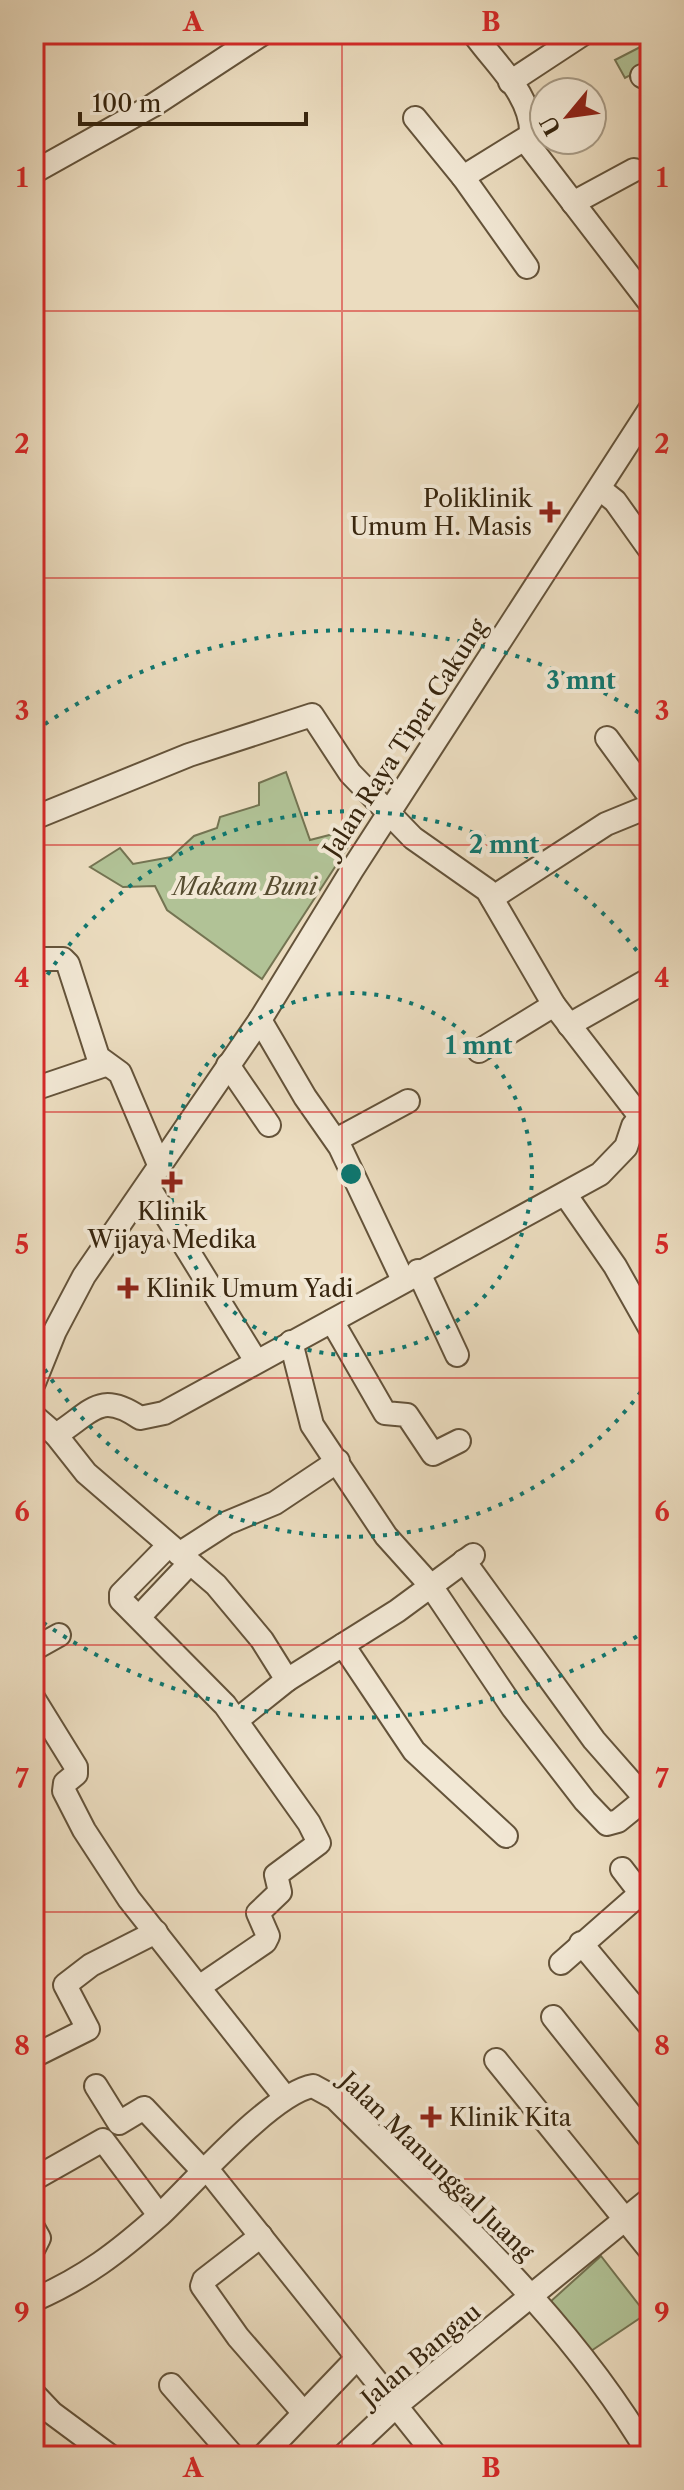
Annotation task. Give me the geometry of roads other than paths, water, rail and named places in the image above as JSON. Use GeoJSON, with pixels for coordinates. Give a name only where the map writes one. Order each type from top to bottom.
{"type":"FeatureCollection","features":[{"type":"Feature","properties":{"kind":"street"},"geometry":{"type":"LineString","coordinates":[[34,172],[152,106],[262,34]]}},
{"type":"Feature","properties":{"kind":"street"},"geometry":{"type":"LineString","coordinates":[[463,177],[525,140],[531,135],[532,123],[510,82],[474,34]]}},
{"type":"Feature","properties":{"kind":"street"},"geometry":{"type":"LineString","coordinates":[[510,82],[583,34]]}},
{"type":"Feature","properties":{"kind":"street"},"geometry":{"type":"LineString","coordinates":[[415,118],[463,177],[527,267]]}},
{"type":"Feature","properties":{"kind":"street"},"geometry":{"type":"LineString","coordinates":[[525,140],[650,303]]}},
{"type":"Feature","properties":{"kind":"street"},"geometry":{"type":"LineString","coordinates":[[573,203],[634,170]]}},
{"type":"Feature","properties":{"kind":"street","name":"Jalan Raya Tipar Cakung"},"geometry":{"type":"LineString","coordinates":[[34,1383],[55,1331],[84,1276],[260,1020],[389,812],[650,409]]}},
{"type":"Feature","properties":{"kind":"street"},"geometry":{"type":"LineString","coordinates":[[600,489],[615,501],[650,550]]}},
{"type":"Feature","properties":{"kind":"street"},"geometry":{"type":"LineString","coordinates":[[34,818],[189,755],[308,714],[316,717],[348,770],[389,812],[426,849],[481,883],[554,1005],[644,1110],[626,1147],[600,1174],[565,1194],[155,1417],[140,1418],[122,1404],[112,1403],[100,1406],[56,1435]]}},
{"type":"Feature","properties":{"kind":"street"},"geometry":{"type":"LineString","coordinates":[[607,738],[650,797]]}},
{"type":"Feature","properties":{"kind":"street"},"geometry":{"type":"LineString","coordinates":[[492,898],[606,824],[650,806]]}},
{"type":"Feature","properties":{"kind":"street"},"geometry":{"type":"LineString","coordinates":[[34,959],[63,959],[68,964],[98,1057],[105,1065]]}},
{"type":"Feature","properties":{"kind":"street"},"geometry":{"type":"LineString","coordinates":[[569,1025],[650,979]]}},
{"type":"Feature","properties":{"kind":"street"},"geometry":{"type":"LineString","coordinates":[[479,1051],[554,1005]]}},
{"type":"Feature","properties":{"kind":"street"},"geometry":{"type":"LineString","coordinates":[[260,1020],[305,1097],[336,1140],[457,1355]]}},
{"type":"Feature","properties":{"kind":"street"},"geometry":{"type":"LineString","coordinates":[[34,1089],[105,1065],[112,1066],[120,1073],[154,1176],[256,1361]]}},
{"type":"Feature","properties":{"kind":"street"},"geometry":{"type":"LineString","coordinates":[[228,1065],[269,1125]]}},
{"type":"Feature","properties":{"kind":"street"},"geometry":{"type":"LineString","coordinates":[[336,1140],[408,1101]]}},
{"type":"Feature","properties":{"kind":"street"},"geometry":{"type":"LineString","coordinates":[[565,1194],[615,1266],[650,1328]]}},
{"type":"Feature","properties":{"kind":"street"},"geometry":{"type":"LineString","coordinates":[[332,1321],[385,1413],[407,1415],[433,1454],[459,1441]]}},
{"type":"Feature","properties":{"kind":"street"},"geometry":{"type":"LineString","coordinates":[[237,1720],[287,1680],[343,1645],[431,1586],[469,1558],[594,1740],[648,1796],[618,1821],[607,1824],[513,1708],[431,1586],[386,1536],[306,1413],[291,1342]]}},
{"type":"Feature","properties":{"kind":"street"},"geometry":{"type":"LineString","coordinates":[[34,1416],[56,1435],[86,1473],[216,1585],[262,1640],[287,1680]]}},
{"type":"Feature","properties":{"kind":"street"},"geometry":{"type":"LineString","coordinates":[[199,1987],[265,1942],[268,1936],[258,1913],[279,1895],[276,1875],[319,1843],[309,1823],[237,1720],[139,1617],[179,1554],[227,1523],[275,1503],[338,1461]]}},
{"type":"Feature","properties":{"kind":"street"},"geometry":{"type":"LineString","coordinates":[[34,1649],[59,1635]]}},
{"type":"Feature","properties":{"kind":"street"},"geometry":{"type":"LineString","coordinates":[[343,1645],[414,1751],[506,1836]]}},
{"type":"Feature","properties":{"kind":"street"},"geometry":{"type":"LineString","coordinates":[[34,1699],[77,1770],[63,1787],[84,1830],[156,1932],[285,2097],[159,2215],[87,2275],[35,2297]]}},
{"type":"Feature","properties":{"kind":"street"},"geometry":{"type":"LineString","coordinates":[[561,1963],[581,1943],[647,1894],[622,1869]]}},
{"type":"Feature","properties":{"kind":"street"},"geometry":{"type":"LineString","coordinates":[[34,2056],[88,2029],[65,1985],[91,1965],[156,1932]]}},
{"type":"Feature","properties":{"kind":"street"},"geometry":{"type":"LineString","coordinates":[[581,1943],[650,2026]]}},
{"type":"Feature","properties":{"kind":"street"},"geometry":{"type":"LineString","coordinates":[[553,2017],[650,2139]]}},
{"type":"Feature","properties":{"kind":"street"},"geometry":{"type":"LineString","coordinates":[[496,2060],[650,2250]]}},
{"type":"Feature","properties":{"kind":"street"},"geometry":{"type":"LineString","coordinates":[[96,2086],[119,2123],[144,2108],[205,2170],[436,2456]]}},
{"type":"Feature","properties":{"kind":"street","name":"Jalan Manunggal Juang"},"geometry":{"type":"LineString","coordinates":[[285,2097],[300,2088],[313,2086],[335,2098],[461,2219],[577,2347],[650,2456]]}},
{"type":"Feature","properties":{"kind":"street"},"geometry":{"type":"LineString","coordinates":[[34,2179],[103,2140],[159,2215]]}},
{"type":"Feature","properties":{"kind":"street","name":"Jalan Bangau"},"geometry":{"type":"LineString","coordinates":[[343,2456],[397,2405],[650,2199]]}},
{"type":"Feature","properties":{"kind":"street"},"geometry":{"type":"LineString","coordinates":[[34,2229],[39,2238],[34,2248]]}},
{"type":"Feature","properties":{"kind":"street"},"geometry":{"type":"LineString","coordinates":[[261,2236],[204,2280],[202,2286],[238,2337],[303,2412]]}},
{"type":"Feature","properties":{"kind":"street"},"geometry":{"type":"LineString","coordinates":[[263,2456],[357,2358]]}},
{"type":"Feature","properties":{"kind":"street"},"geometry":{"type":"LineString","coordinates":[[171,2385],[233,2456]]}},
{"type":"Feature","properties":{"kind":"street"},"geometry":{"type":"LineString","coordinates":[[34,2394],[52,2413],[110,2456]]}},
{"type":"Feature","properties":{"kind":"place","name":"Poliklinik Umum H. Masis"},"geometry":{"type":"Point","coordinates":[550,512]}},
{"type":"Feature","properties":{"kind":"place","name":"Klinik Wijaya Medika"},"geometry":{"type":"Point","coordinates":[172,1182]}},
{"type":"Feature","properties":{"kind":"place","name":"Klinik Umum Yadi"},"geometry":{"type":"Point","coordinates":[128,1288]}},
{"type":"Feature","properties":{"kind":"place","name":"Klinik Kita"},"geometry":{"type":"Point","coordinates":[431,2117]}},
{"type":"Feature","properties":{"kind":"park label","name":"Makam Buni"},"geometry":{"type":"Point","coordinates":[245,886]}}]}
